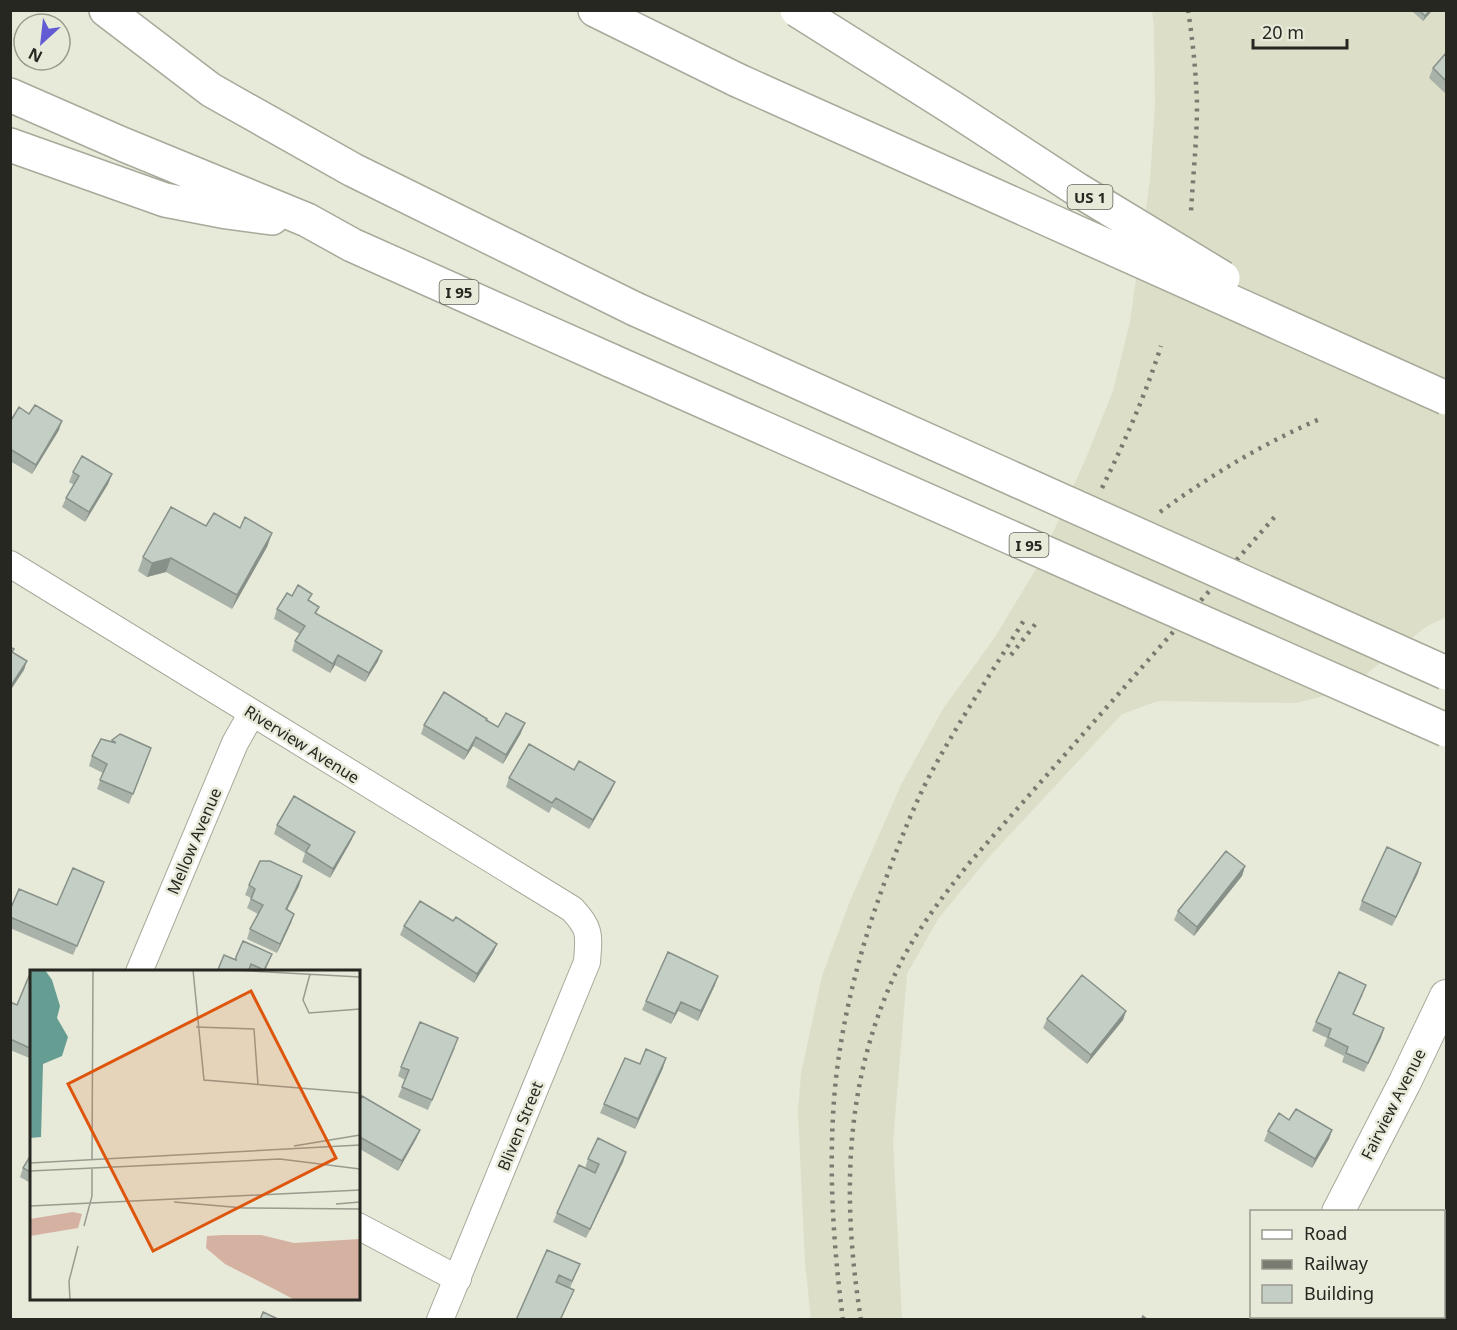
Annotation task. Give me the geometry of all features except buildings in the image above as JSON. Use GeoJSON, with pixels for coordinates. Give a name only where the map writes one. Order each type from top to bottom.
{"type":"FeatureCollection","features":[{"type":"Feature","properties":{"kind":"highway"},"geometry":{"type":"LineString","coordinates":[[106,10],[211,90],[343,165],[635,309],[1446,673]]}},
{"type":"Feature","properties":{"kind":"highway"},"geometry":{"type":"LineString","coordinates":[[595,10],[737,80],[1446,398]]}},
{"type":"Feature","properties":{"kind":"highway","name":"US 1"},"geometry":{"type":"LineString","coordinates":[[796,10],[1166,244],[1389,373]]}},
{"type":"Feature","properties":{"kind":"highway","name":"I 95"},"geometry":{"type":"LineString","coordinates":[[10,94],[122,144],[307,220],[352,245],[1446,730]]}},
{"type":"Feature","properties":{"kind":"highway"},"geometry":{"type":"LineString","coordinates":[[10,145],[165,200],[258,217],[307,220]]}},
{"type":"Feature","properties":{"kind":"street","name":"Riverview Avenue"},"geometry":{"type":"LineString","coordinates":[[10,564],[572,909],[584,921],[587,929]]}},
{"type":"Feature","properties":{"kind":"street","name":"Mellow Avenue"},"geometry":{"type":"LineString","coordinates":[[140,970],[235,743],[252,713]]}},
{"type":"Feature","properties":{"kind":"street","name":"Bliven Street"},"geometry":{"type":"LineString","coordinates":[[440,1320],[587,962],[589,942],[587,929]]}},
{"type":"Feature","properties":{"kind":"street","name":"Fairview Avenue"},"geometry":{"type":"LineString","coordinates":[[1339,1210],[1396,1101],[1446,996]]}},
{"type":"Feature","properties":{"kind":"street"},"geometry":{"type":"LineString","coordinates":[[360,1227],[458,1279]]}},
{"type":"Feature","properties":{"kind":"shaded area"},"geometry":{"type":"Polygon","coordinates":[[[1152,11],[1446,11],[1446,617],[1427,626],[1346,690],[1296,703],[1158,701],[1122,714],[990,856],[938,919],[907,974],[893,1141],[902,1319],[811,1320],[805,1262],[798,1110],[801,1074],[822,976],[850,901],[901,785],[943,709],[995,637],[1039,564],[1113,391],[1130,322],[1150,180],[1155,105],[1152,11]]]}},
{"type":"Feature","properties":{"kind":"railway"},"geometry":{"type":"LineString","coordinates":[[1188,10],[1197,104],[1191,212]]}},
{"type":"Feature","properties":{"kind":"railway"},"geometry":{"type":"LineString","coordinates":[[1102,488],[1134,418],[1161,346]]}},
{"type":"Feature","properties":{"kind":"railway"},"geometry":{"type":"LineString","coordinates":[[1160,512],[1238,460],[1322,418]]}},
{"type":"Feature","properties":{"kind":"railway"},"geometry":{"type":"LineString","coordinates":[[861,1320],[851,1226],[852,1135],[869,1045],[883,1001],[903,958],[918,932],[971,861],[1278,513]]}},
{"type":"Feature","properties":{"kind":"railway"},"geometry":{"type":"LineString","coordinates":[[843,1320],[834,1233],[832,1146],[838,1061],[854,979],[879,899],[919,797],[954,733],[1026,617]]}},
{"type":"Feature","properties":{"kind":"railway"},"geometry":{"type":"LineString","coordinates":[[1011,655],[1037,622]]}}]}
